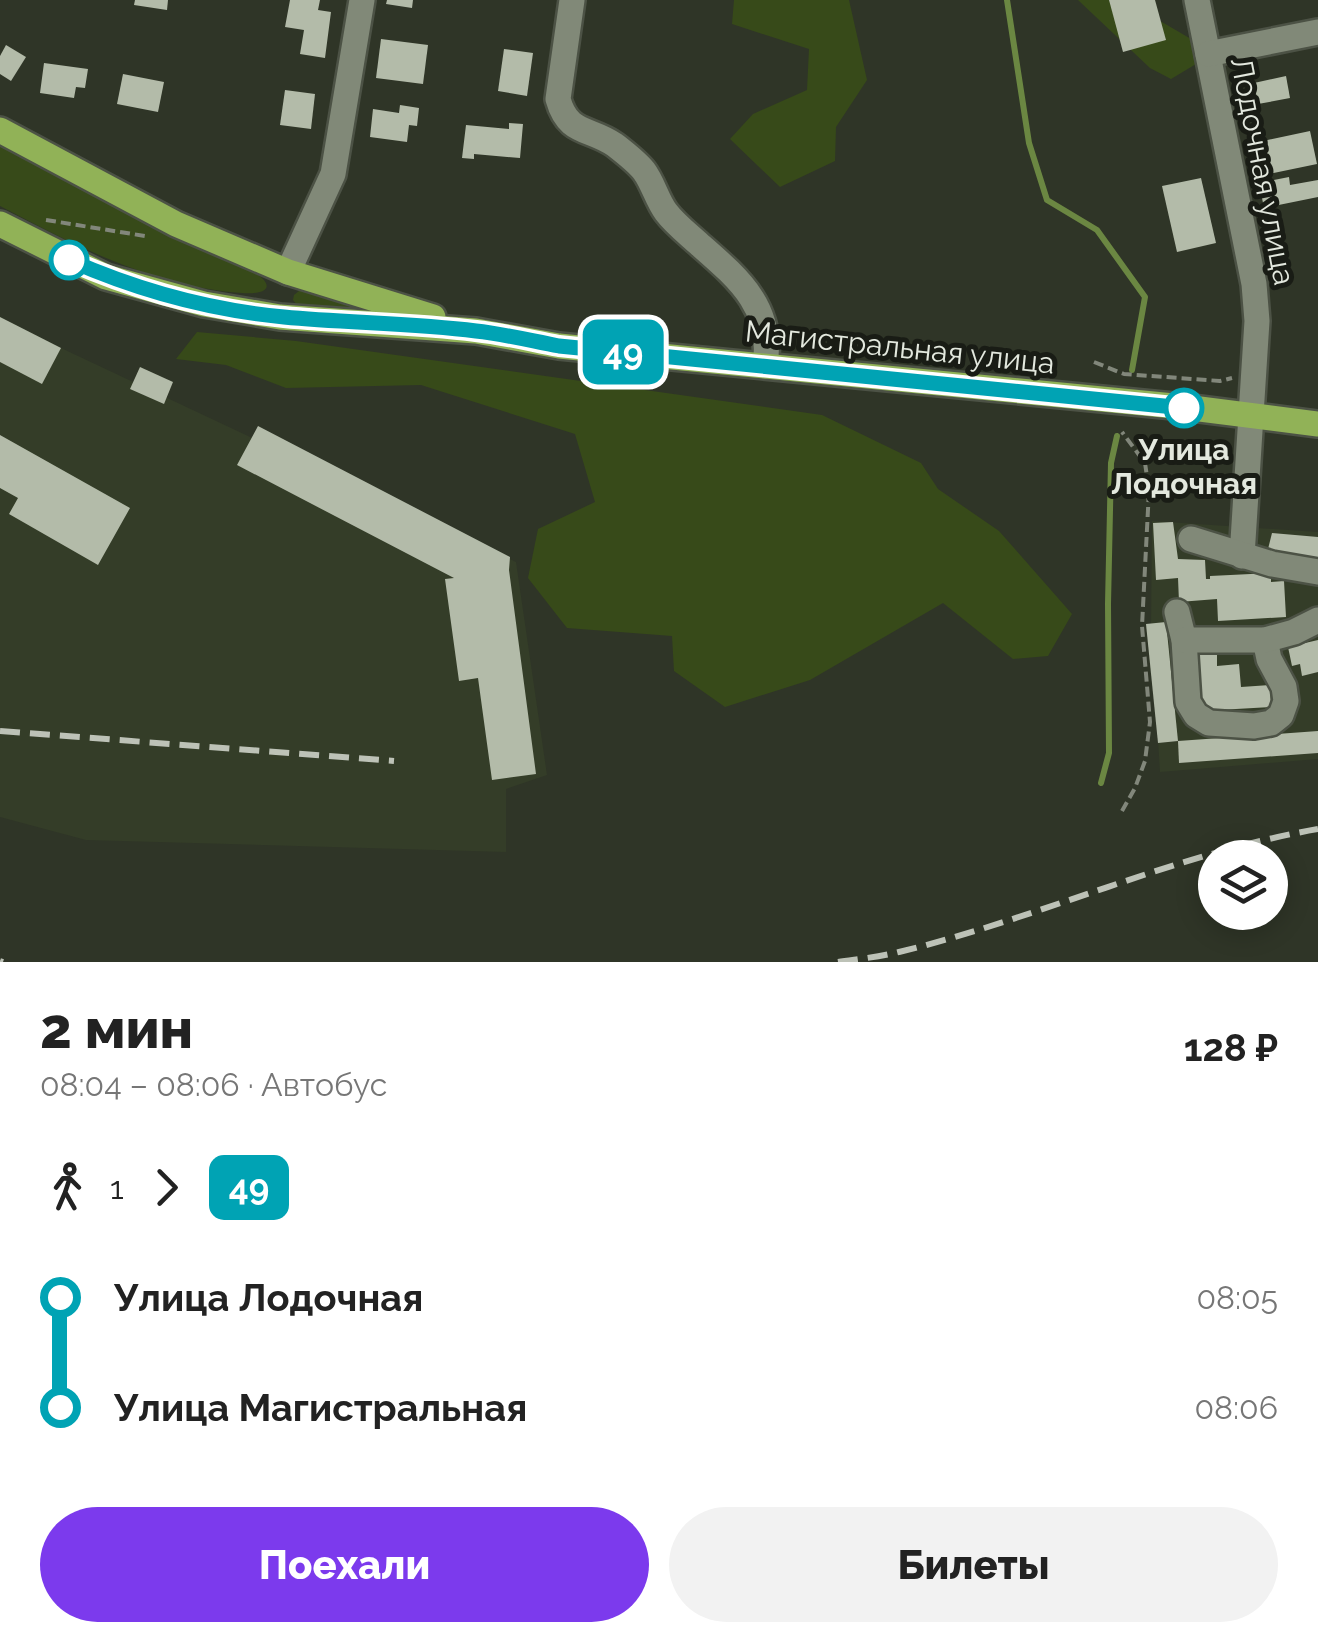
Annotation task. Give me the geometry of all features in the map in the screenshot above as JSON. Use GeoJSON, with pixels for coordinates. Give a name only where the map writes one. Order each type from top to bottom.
{"type":"FeatureCollection","features":[{"type":"Feature","properties":{"kind":"main road","name":"Магистральная улица"},"geometry":{"type":"LineString","coordinates":[[0,130],[176,224],[288,272],[476,331]]}},
{"type":"Feature","properties":{"kind":"main road","name":"Магистральная улица"},"geometry":{"type":"LineString","coordinates":[[0,224],[106,277],[204,304],[280,316],[476,331],[559,346],[1318,424]]}},
{"type":"Feature","properties":{"kind":"main road"},"geometry":{"type":"LineString","coordinates":[[280,316],[288,272]]}},
{"type":"Feature","properties":{"kind":"street"},"geometry":{"type":"LineString","coordinates":[[288,272],[332,174],[362,0]]}},
{"type":"Feature","properties":{"kind":"street"},"geometry":{"type":"LineString","coordinates":[[572,0],[558,98],[562,114],[573,124],[613,144],[644,171],[666,212],[751,294],[765,324],[765,366]]}},
{"type":"Feature","properties":{"kind":"street","name":"Лодочная улица"},"geometry":{"type":"LineString","coordinates":[[1196,0],[1254,284],[1257,321],[1242,556]]}},
{"type":"Feature","properties":{"kind":"street"},"geometry":{"type":"LineString","coordinates":[[1208,54],[1318,32]]}},
{"type":"Feature","properties":{"kind":"street"},"geometry":{"type":"LineString","coordinates":[[1192,538],[1242,556],[1318,572]]}},
{"type":"Feature","properties":{"kind":"street"},"geometry":{"type":"LineString","coordinates":[[1178,612],[1188,702],[1208,724],[1254,726],[1281,715],[1286,701],[1284,687],[1269,659],[1266,640]]}},
{"type":"Feature","properties":{"kind":"street"},"geometry":{"type":"LineString","coordinates":[[1184,640],[1266,640],[1318,620]]}},
{"type":"Feature","properties":{"kind":"path"},"geometry":{"type":"LineString","coordinates":[[34,218],[150,236]]}},
{"type":"Feature","properties":{"kind":"path"},"geometry":{"type":"LineString","coordinates":[[1094,362],[1124,374],[1220,382],[1233,378],[1254,359]]}},
{"type":"Feature","properties":{"kind":"path"},"geometry":{"type":"LineString","coordinates":[[1122,432],[1145,462],[1149,490],[1142,626],[1150,722],[1145,761],[1122,811]]}},
{"type":"Feature","properties":{"kind":"shaded area"},"geometry":{"type":"Polygon","coordinates":[[[0,317],[516,562],[547,775],[506,789],[506,852],[86,840],[0,817],[0,317]]]}},
{"type":"Feature","properties":{"kind":"shaded area"},"geometry":{"type":"Polygon","coordinates":[[[1152,521],[1318,532],[1318,759],[1160,772],[1151,624],[1152,521]]]}},
{"type":"Feature","properties":{"kind":"green space"},"geometry":{"type":"Polygon","coordinates":[[[734,0],[849,0],[867,80],[836,127],[835,161],[780,187],[730,139],[753,114],[807,90],[809,49],[732,24],[734,0]]]}},
{"type":"Feature","properties":{"kind":"green space"},"geometry":{"type":"Polygon","coordinates":[[[1078,0],[1141,0],[1150,15],[1191,39],[1196,64],[1171,79],[1150,68],[1078,0]]]}},
{"type":"Feature","properties":{"kind":"green space"},"geometry":{"type":"Polygon","coordinates":[[[0,145],[51,174],[255,273],[267,287],[261,292],[242,293],[147,273],[87,250],[0,206],[0,145]]]}},
{"type":"Feature","properties":{"kind":"green space"},"geometry":{"type":"Polygon","coordinates":[[[304,287],[411,319],[297,305],[294,295],[304,287]]]}},
{"type":"Feature","properties":{"kind":"green space"},"geometry":{"type":"Polygon","coordinates":[[[197,332],[296,341],[822,415],[921,463],[938,489],[999,531],[1072,614],[1048,656],[1013,659],[943,603],[810,680],[725,707],[674,671],[672,636],[567,628],[528,578],[538,529],[595,502],[575,434],[421,385],[286,388],[226,365],[176,359],[197,332]]]}},
{"type":"Feature","properties":{"kind":"building"},"geometry":{"type":"Polygon","coordinates":[[[135,0],[168,0],[167,10],[134,5],[135,0]]]}},
{"type":"Feature","properties":{"kind":"building"},"geometry":{"type":"Polygon","coordinates":[[[290,0],[320,0],[318,10],[331,12],[325,58],[300,54],[304,30],[285,27],[290,0]]]}},
{"type":"Feature","properties":{"kind":"building"},"geometry":{"type":"Polygon","coordinates":[[[387,0],[413,0],[412,8],[386,4],[387,0]]]}},
{"type":"Feature","properties":{"kind":"building"},"geometry":{"type":"Polygon","coordinates":[[[1109,0],[1155,0],[1166,40],[1123,52],[1109,0]]]}},
{"type":"Feature","properties":{"kind":"building"},"geometry":{"type":"Polygon","coordinates":[[[381,39],[428,45],[423,84],[376,78],[381,39]]]}},
{"type":"Feature","properties":{"kind":"building"},"geometry":{"type":"Polygon","coordinates":[[[6,45],[26,57],[11,81],[0,74],[0,56],[6,45]]]}},
{"type":"Feature","properties":{"kind":"building"},"geometry":{"type":"Polygon","coordinates":[[[504,49],[533,53],[527,96],[498,91],[504,49]]]}},
{"type":"Feature","properties":{"kind":"building"},"geometry":{"type":"Polygon","coordinates":[[[44,63],[88,69],[85,88],[76,87],[74,98],[40,93],[44,63]]]}},
{"type":"Feature","properties":{"kind":"building"},"geometry":{"type":"Polygon","coordinates":[[[123,74],[164,82],[158,112],[117,104],[123,74]]]}},
{"type":"Feature","properties":{"kind":"building"},"geometry":{"type":"Polygon","coordinates":[[[1286,76],[1290,98],[1258,104],[1254,83],[1286,76]]]}},
{"type":"Feature","properties":{"kind":"building"},"geometry":{"type":"Polygon","coordinates":[[[285,90],[315,94],[311,129],[280,125],[285,90]]]}},
{"type":"Feature","properties":{"kind":"building"},"geometry":{"type":"Polygon","coordinates":[[[400,105],[419,108],[417,126],[409,125],[407,142],[370,137],[373,109],[399,113],[400,105]]]}},
{"type":"Feature","properties":{"kind":"building"},"geometry":{"type":"Polygon","coordinates":[[[509,123],[523,124],[520,158],[474,154],[474,159],[462,158],[466,125],[509,129],[509,123]]]}},
{"type":"Feature","properties":{"kind":"building"},"geometry":{"type":"Polygon","coordinates":[[[1310,131],[1317,164],[1269,174],[1263,141],[1310,131]]]}},
{"type":"Feature","properties":{"kind":"building"},"geometry":{"type":"Polygon","coordinates":[[[1289,177],[1290,185],[1318,180],[1318,197],[1264,208],[1259,183],[1289,177]]]}},
{"type":"Feature","properties":{"kind":"building"},"geometry":{"type":"Polygon","coordinates":[[[1201,178],[1216,243],[1177,252],[1162,186],[1201,178]]]}},
{"type":"Feature","properties":{"kind":"building"},"geometry":{"type":"Polygon","coordinates":[[[0,317],[61,348],[42,384],[0,362],[0,317]]]}},
{"type":"Feature","properties":{"kind":"building"},"geometry":{"type":"Polygon","coordinates":[[[140,367],[173,382],[164,404],[130,389],[140,367]]]}},
{"type":"Feature","properties":{"kind":"building"},"geometry":{"type":"Polygon","coordinates":[[[258,426],[510,557],[536,774],[492,780],[478,678],[459,681],[445,579],[454,578],[237,465],[258,426]]]}},
{"type":"Feature","properties":{"kind":"building"},"geometry":{"type":"Polygon","coordinates":[[[0,435],[130,508],[98,565],[9,514],[18,498],[0,488],[0,435]]]}},
{"type":"Feature","properties":{"kind":"building"},"geometry":{"type":"Polygon","coordinates":[[[1173,522],[1178,559],[1205,560],[1206,579],[1271,573],[1271,582],[1284,581],[1286,617],[1218,621],[1217,599],[1179,602],[1178,578],[1156,580],[1153,523],[1173,522]]]}},
{"type":"Feature","properties":{"kind":"building"},"geometry":{"type":"Polygon","coordinates":[[[1272,533],[1318,537],[1318,559],[1268,549],[1272,533]]]}},
{"type":"Feature","properties":{"kind":"building"},"geometry":{"type":"Polygon","coordinates":[[[1166,622],[1178,741],[1158,743],[1146,624],[1166,622]]]}},
{"type":"Feature","properties":{"kind":"building"},"geometry":{"type":"Polygon","coordinates":[[[1318,640],[1318,672],[1302,676],[1300,664],[1292,666],[1288,647],[1318,640]]]}},
{"type":"Feature","properties":{"kind":"building"},"geometry":{"type":"Polygon","coordinates":[[[1217,654],[1217,666],[1239,664],[1241,687],[1270,685],[1271,707],[1201,711],[1198,655],[1217,654]]]}},
{"type":"Feature","properties":{"kind":"building"},"geometry":{"type":"Polygon","coordinates":[[[1318,731],[1318,753],[1179,763],[1178,741],[1318,731]]]}},
{"type":"Feature","properties":{"kind":"waterway"},"geometry":{"type":"LineString","coordinates":[[1007,0],[1029,143],[1047,200],[1097,230],[1145,297],[1132,370]]}},
{"type":"Feature","properties":{"kind":"waterway"},"geometry":{"type":"LineString","coordinates":[[1101,783],[1109,753],[1111,463],[1117,436]]}},
{"type":"Feature","properties":{"kind":"railway"},"geometry":{"type":"LineString","coordinates":[[0,731],[394,761]]}},
{"type":"Feature","properties":{"kind":"railway"},"geometry":{"type":"LineString","coordinates":[[838,962],[891,954],[952,938],[1212,854],[1318,829]]}},
{"type":"Feature","properties":{"kind":"bus line","name":"49"},"geometry":{"type":"LineString","coordinates":[[69,260],[106,277],[155,292],[280,316],[476,331],[559,346],[1184,408]]}},
{"type":"Feature","properties":{"kind":"place","name":"Улица Лодочная"},"geometry":{"type":"Point","coordinates":[1184,408]}}]}
